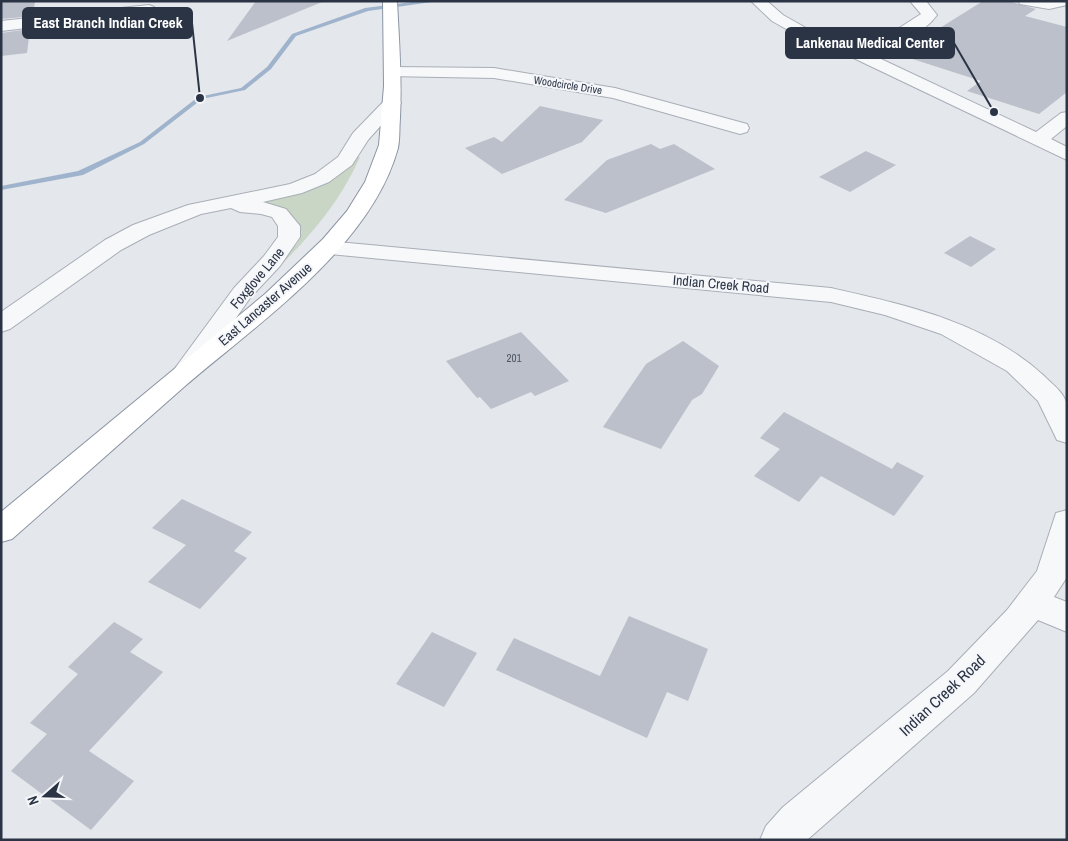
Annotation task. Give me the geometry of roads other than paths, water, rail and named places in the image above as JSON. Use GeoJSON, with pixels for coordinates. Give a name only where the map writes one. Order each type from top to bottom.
{"type":"FeatureCollection","features":[{"type":"Feature","properties":{"kind":"highway","name":"East Lancaster Avenue"},"geometry":{"type":"LineString","coordinates":[[1,530],[186,371],[243,325],[307,268],[327,248],[356,212],[372,186],[383,162],[389,141],[393,72],[390,6]]}},
{"type":"Feature","properties":{"kind":"street"},"geometry":{"type":"LineString","coordinates":[[758,1],[765,8],[796,28],[822,42],[849,50],[1067,154]]}},
{"type":"Feature","properties":{"kind":"street"},"geometry":{"type":"LineString","coordinates":[[849,50],[901,35],[922,23],[929,16],[924,7],[917,1]]}},
{"type":"Feature","properties":{"kind":"street"},"geometry":{"type":"LineString","coordinates":[[1025,1],[1049,5],[1066,1]]}},
{"type":"Feature","properties":{"kind":"street"},"geometry":{"type":"LineString","coordinates":[[1,26],[148,10]]}},
{"type":"Feature","properties":{"kind":"street"},"geometry":{"type":"LineString","coordinates":[[802,15],[840,39],[849,50]]}},
{"type":"Feature","properties":{"kind":"street","name":"Woodcircle Drive"},"geometry":{"type":"LineString","coordinates":[[393,72],[503,74],[616,93],[740,128]]}},
{"type":"Feature","properties":{"kind":"street","name":"Foxglove Lane"},"geometry":{"type":"LineString","coordinates":[[1,324],[113,245],[140,230],[177,215],[214,205],[295,189],[322,178],[345,160],[360,137],[392,103]]}},
{"type":"Feature","properties":{"kind":"street"},"geometry":{"type":"LineString","coordinates":[[1038,140],[1067,117]]}},
{"type":"Feature","properties":{"kind":"street","name":"Foxglove Lane"},"geometry":{"type":"LineString","coordinates":[[186,371],[242,293],[286,244],[290,232],[283,217],[273,210],[250,206],[214,205]]}},
{"type":"Feature","properties":{"kind":"street","name":"Indian Creek Road"},"geometry":{"type":"LineString","coordinates":[[327,248],[831,295],[892,309],[950,328],[1016,365],[1049,396],[1067,433]]}},
{"type":"Feature","properties":{"kind":"street","name":"Indian Creek Road"},"geometry":{"type":"LineString","coordinates":[[780,840],[797,821],[961,682],[1018,620],[1051,576],[1067,522]]}},
{"type":"Feature","properties":{"kind":"street"},"geometry":{"type":"LineString","coordinates":[[1032,602],[1067,618]]}},
{"type":"Feature","properties":{"kind":"waterway"},"geometry":{"type":"LineString","coordinates":[[1,188],[80,173],[142,143],[200,98],[243,89],[269,68],[294,35],[367,9],[436,1]]}},
{"type":"Feature","properties":{"kind":"place","name":"East Branch Indian Creek"},"geometry":{"type":"Point","coordinates":[200,98]}},
{"type":"Feature","properties":{"kind":"place","name":"Lankenau Medical Center"},"geometry":{"type":"Point","coordinates":[994,112]}}]}
